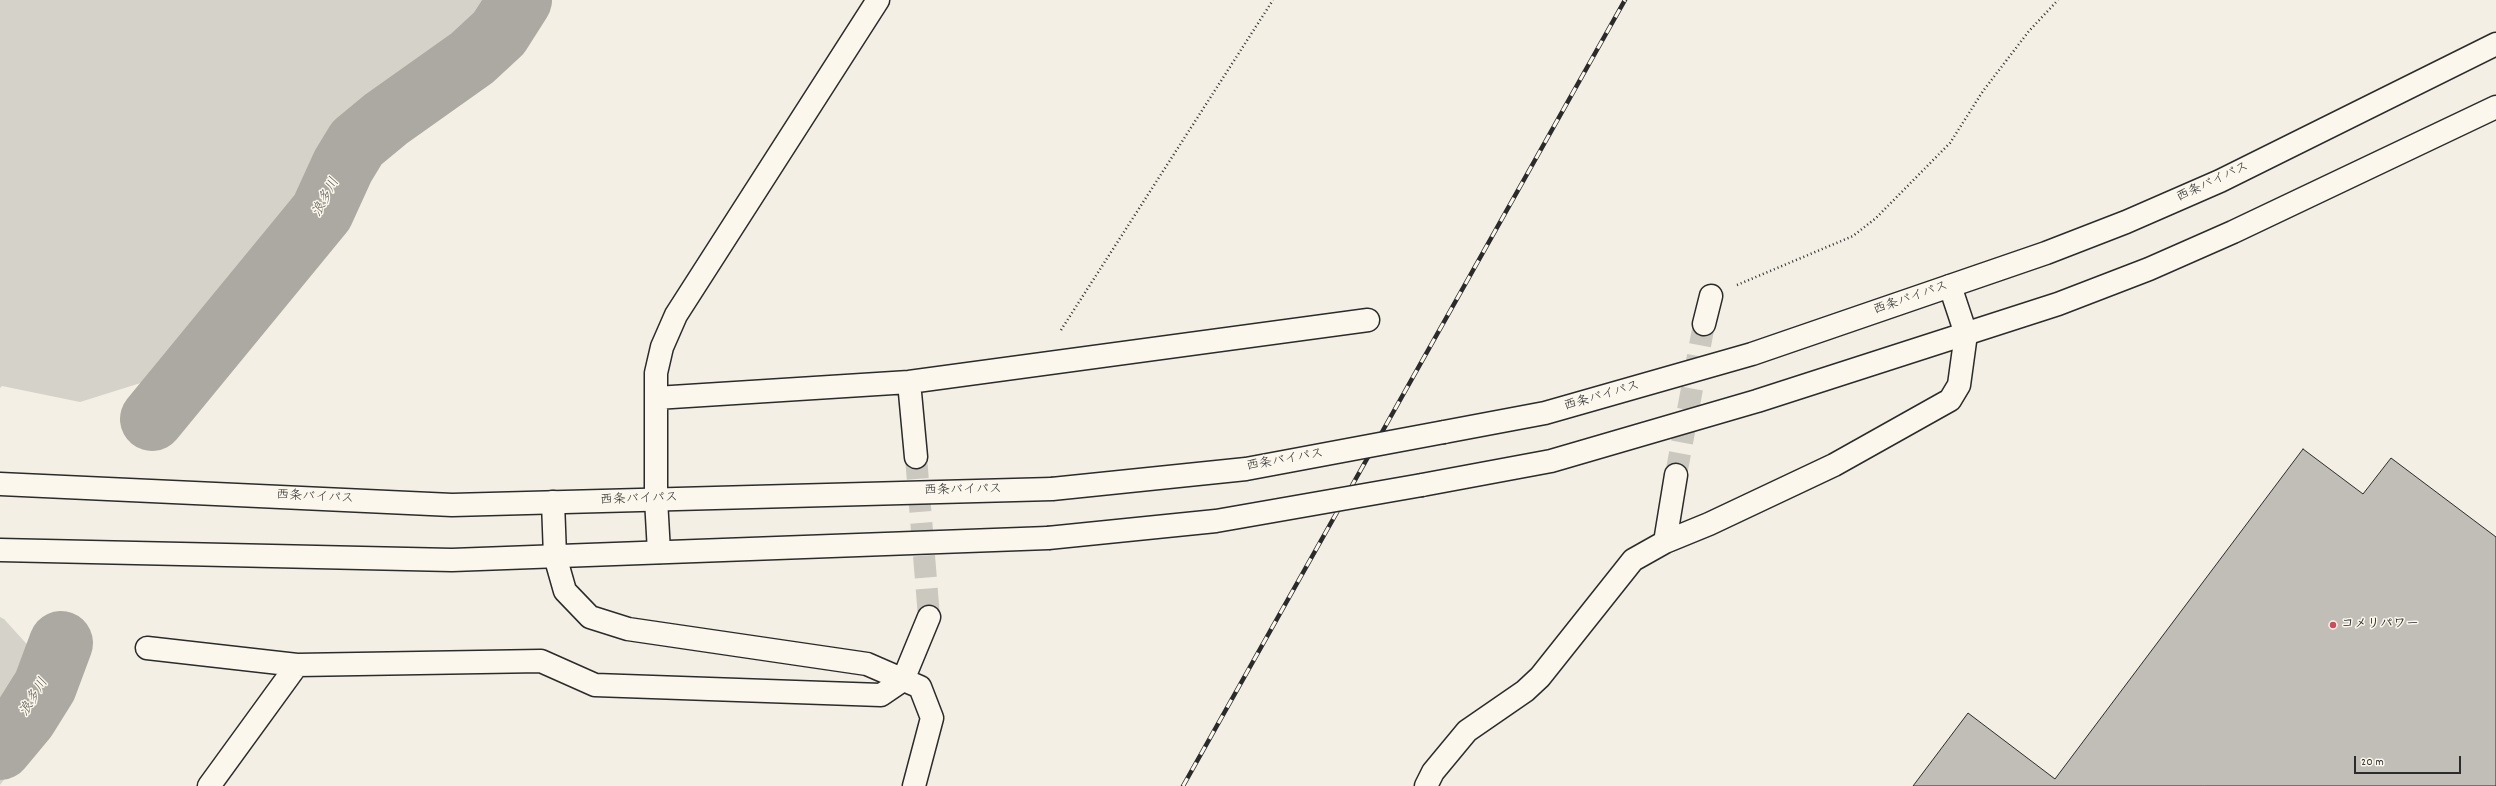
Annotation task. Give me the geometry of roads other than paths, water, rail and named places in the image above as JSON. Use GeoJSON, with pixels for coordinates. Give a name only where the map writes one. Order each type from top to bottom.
{"type":"FeatureCollection","features":[{"type":"Feature","properties":{"kind":"main road"},"geometry":{"type":"LineString","coordinates":[[659,552],[656,499],[656,373],[662,347],[676,314],[878,0]]}},
{"type":"Feature","properties":{"kind":"main road","name":"西条バイパス"},"geometry":{"type":"LineString","coordinates":[[0,484],[452,505],[1052,489],[1246,469],[1545,414],[1752,354],[1950,286],[2118,225],[2220,181],[2496,44]]}},
{"type":"Feature","properties":{"kind":"main road"},"geometry":{"type":"LineString","coordinates":[[0,550],[452,560],[1048,538],[1216,521],[1422,485],[1551,461],[1757,401],[2058,304],[2149,269],[2233,232],[2496,107]]}},
{"type":"Feature","properties":{"kind":"main road"},"geometry":{"type":"LineString","coordinates":[[1426,786],[1433,772],[1467,731],[1525,691],[1540,677],[1633,560],[1665,542],[1709,524],[1834,465],[1950,400],[1959,385],[1966,334],[1950,286]]}},
{"type":"Feature","properties":{"kind":"main road"},"geometry":{"type":"LineString","coordinates":[[1704,324],[1711,296]]}},
{"type":"Feature","properties":{"kind":"main road"},"geometry":{"type":"LineString","coordinates":[[656,398],[909,382],[1368,320]]}},
{"type":"Feature","properties":{"kind":"main road"},"geometry":{"type":"LineString","coordinates":[[909,382],[916,457]]}},
{"type":"Feature","properties":{"kind":"main road"},"geometry":{"type":"LineString","coordinates":[[1665,542],[1676,475]]}},
{"type":"Feature","properties":{"kind":"main road"},"geometry":{"type":"LineString","coordinates":[[553,502],[555,556],[565,591],[590,616],[628,629],[867,664],[920,687],[932,718],[914,786]]}},
{"type":"Feature","properties":{"kind":"main road"},"geometry":{"type":"LineString","coordinates":[[147,648],[297,665],[541,661],[595,685],[881,695],[903,680],[929,617]]}},
{"type":"Feature","properties":{"kind":"main road"},"geometry":{"type":"LineString","coordinates":[[209,786],[297,665]]}},
{"type":"Feature","properties":{"kind":"waterway","name":"浪多川"},"geometry":{"type":"LineString","coordinates":[[152,419],[322,212],[343,166],[357,143],[386,119],[472,58],[499,33],[520,0]]}},
{"type":"Feature","properties":{"kind":"waterway","name":"浪多川"},"geometry":{"type":"LineString","coordinates":[[0,748],[25,718],[45,686],[61,643]]}},
{"type":"Feature","properties":{"kind":"tunnel"},"geometry":{"type":"LineString","coordinates":[[1676,475],[1704,324]]}},
{"type":"Feature","properties":{"kind":"tunnel"},"geometry":{"type":"LineString","coordinates":[[916,457],[929,617]]}},
{"type":"Feature","properties":{"kind":"railway"},"geometry":{"type":"LineString","coordinates":[[1183,786],[1625,0]]}},
{"type":"Feature","properties":{"kind":"place","name":"コメリパワー"},"geometry":{"type":"Point","coordinates":[2333,625]}}]}
